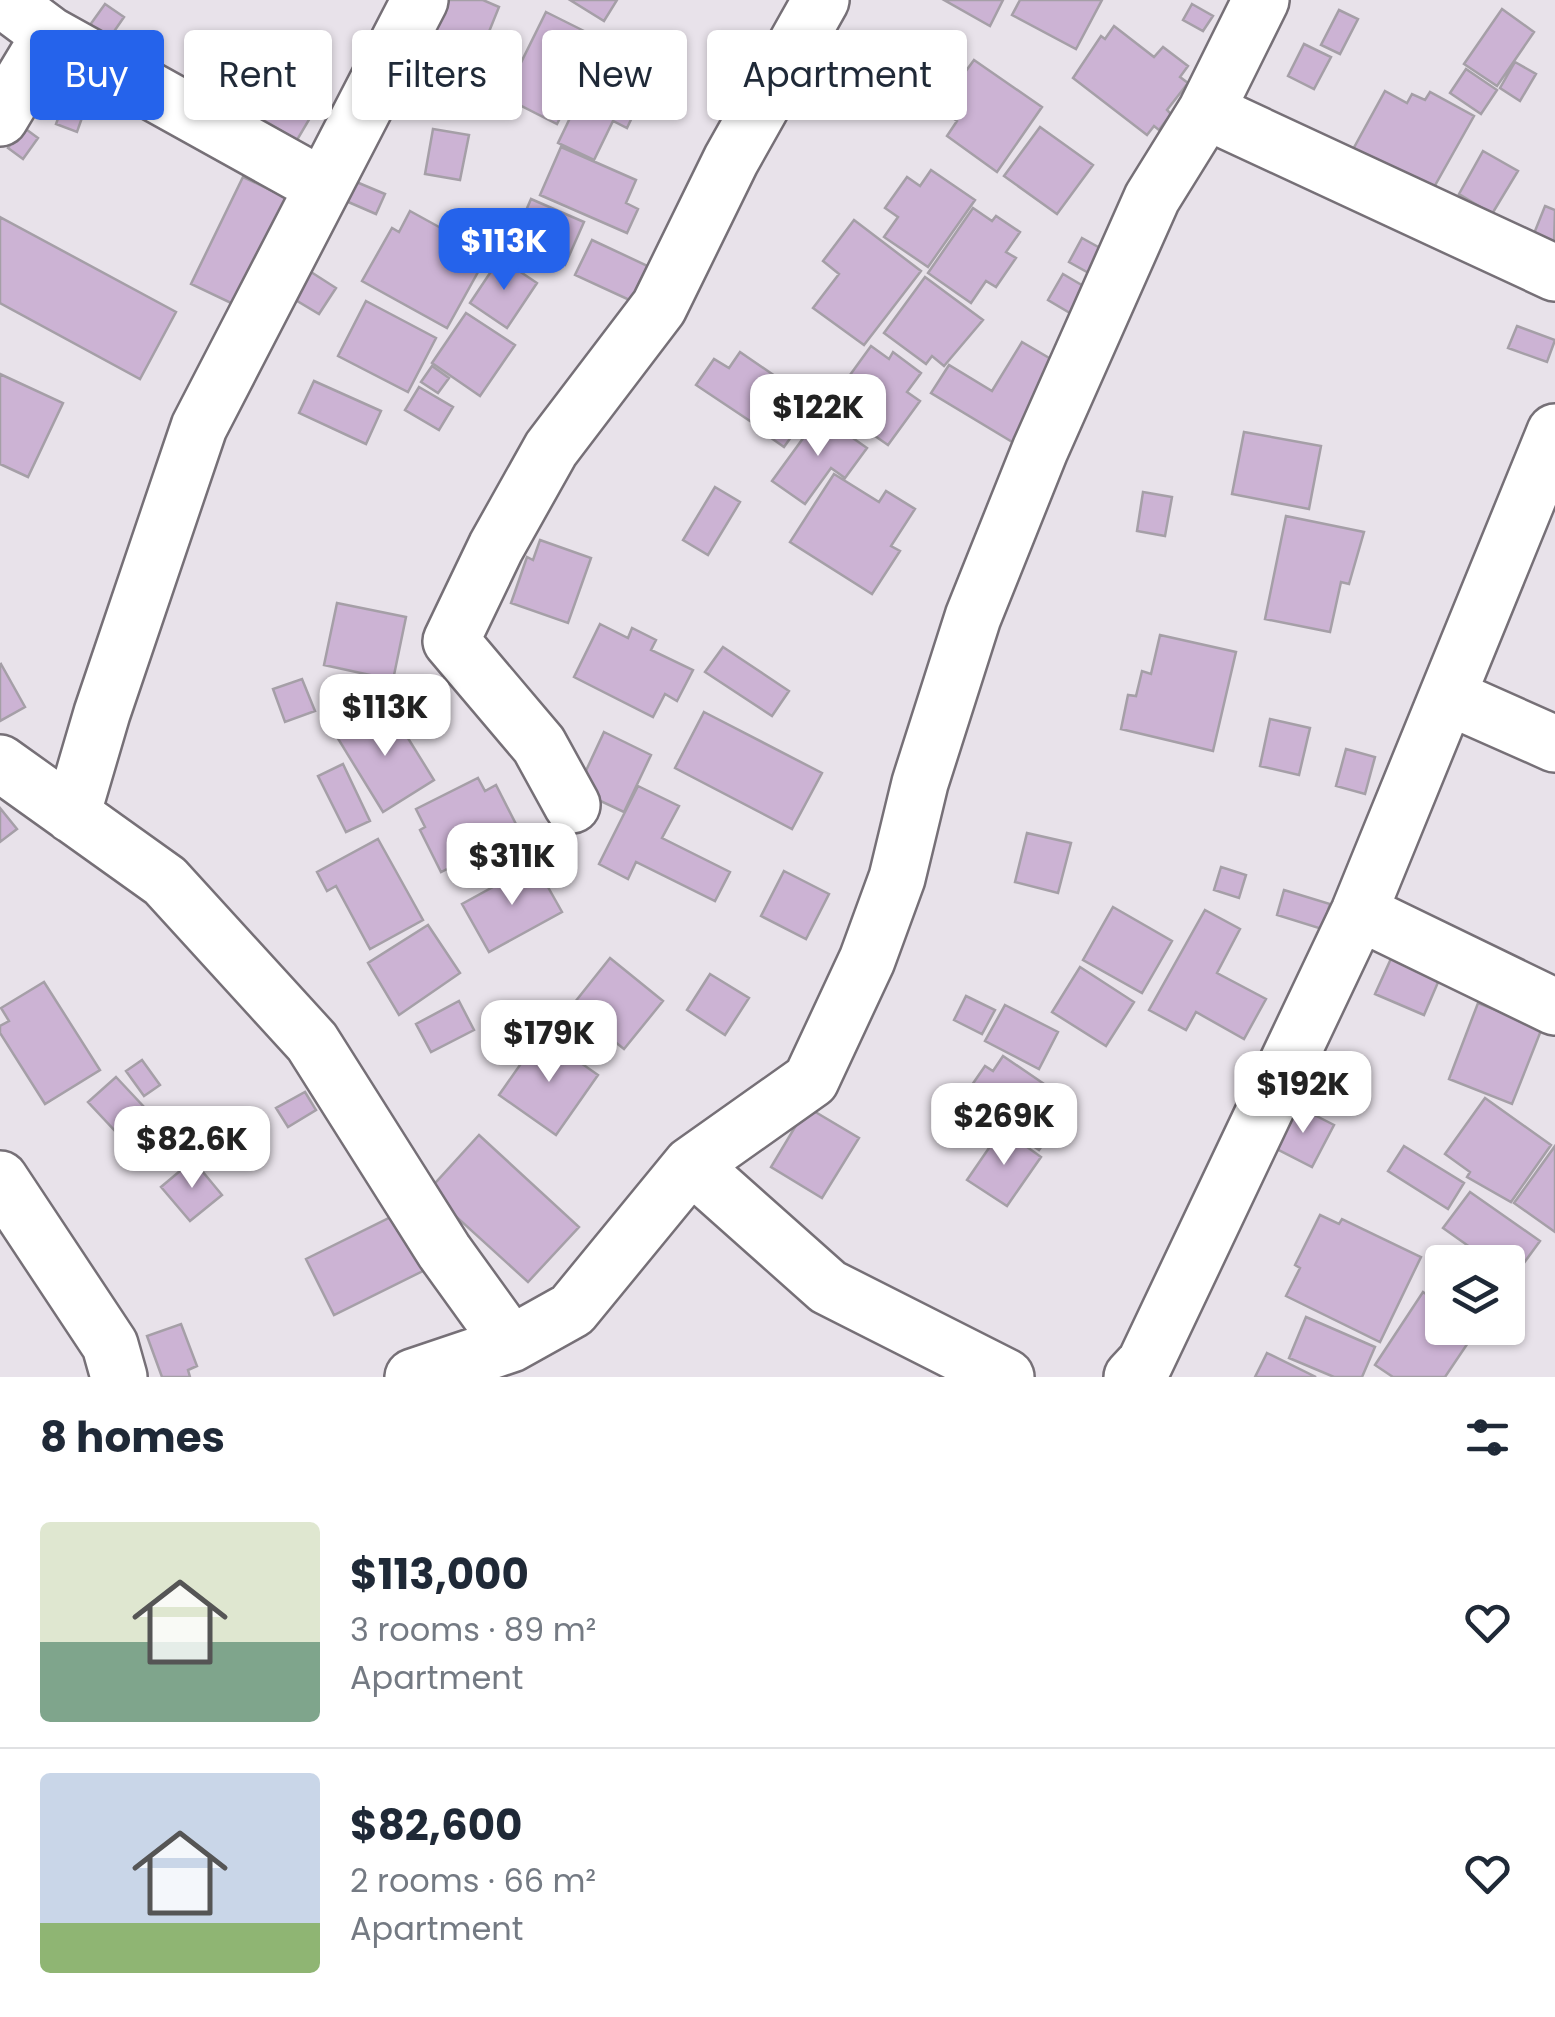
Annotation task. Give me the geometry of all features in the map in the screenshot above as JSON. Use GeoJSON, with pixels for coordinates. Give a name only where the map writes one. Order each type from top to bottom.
{"type":"FeatureCollection","features":[{"type":"Feature","properties":{"kind":"street"},"geometry":{"type":"LineString","coordinates":[[3,0],[44,30]]}},
{"type":"Feature","properties":{"kind":"street"},"geometry":{"type":"LineString","coordinates":[[72,814],[102,713],[200,427],[420,0]]}},
{"type":"Feature","properties":{"kind":"street"},"geometry":{"type":"LineString","coordinates":[[572,805],[539,745],[452,641],[496,547],[551,448],[658,307],[731,160],[821,0]]}},
{"type":"Feature","properties":{"kind":"street"},"geometry":{"type":"LineString","coordinates":[[413,1377],[511,1344],[572,1310],[691,1165],[811,1080],[866,960],[897,878],[920,783],[972,617],[1033,466],[1152,198],[1206,111],[1261,0]]}},
{"type":"Feature","properties":{"kind":"street"},"geometry":{"type":"LineString","coordinates":[[0,118],[30,68]]}},
{"type":"Feature","properties":{"kind":"street"},"geometry":{"type":"LineString","coordinates":[[164,98],[322,186]]}},
{"type":"Feature","properties":{"kind":"street"},"geometry":{"type":"LineString","coordinates":[[1206,111],[1555,273]]}},
{"type":"Feature","properties":{"kind":"street"},"geometry":{"type":"LineString","coordinates":[[1132,1377],[1145,1363],[1359,912],[1555,432]]}},
{"type":"Feature","properties":{"kind":"street"},"geometry":{"type":"LineString","coordinates":[[1449,697],[1555,744]]}},
{"type":"Feature","properties":{"kind":"street"},"geometry":{"type":"LineString","coordinates":[[0,763],[165,880],[312,1042],[444,1251],[511,1344]]}},
{"type":"Feature","properties":{"kind":"street"},"geometry":{"type":"LineString","coordinates":[[1359,912],[1555,1007]]}},
{"type":"Feature","properties":{"kind":"street"},"geometry":{"type":"LineString","coordinates":[[691,1165],[828,1287],[1006,1377]]}},
{"type":"Feature","properties":{"kind":"street"},"geometry":{"type":"LineString","coordinates":[[0,1179],[110,1345],[120,1377]]}},
{"type":"Feature","properties":{"kind":"building"},"geometry":{"type":"Polygon","coordinates":[[[447,0],[483,0],[499,7],[490,30],[435,30],[447,0]]]}},
{"type":"Feature","properties":{"kind":"building"},"geometry":{"type":"Polygon","coordinates":[[[570,0],[617,0],[604,21],[570,0]]]}},
{"type":"Feature","properties":{"kind":"building"},"geometry":{"type":"Polygon","coordinates":[[[944,0],[1003,0],[990,26],[944,0]]]}},
{"type":"Feature","properties":{"kind":"building"},"geometry":{"type":"Polygon","coordinates":[[[1020,0],[1102,0],[1076,49],[1012,15],[1020,0]]]}},
{"type":"Feature","properties":{"kind":"building"},"geometry":{"type":"Polygon","coordinates":[[[105,4],[124,17],[115,30],[86,30],[105,4]]]}},
{"type":"Feature","properties":{"kind":"building"},"geometry":{"type":"Polygon","coordinates":[[[1192,4],[1213,16],[1203,31],[1183,20],[1192,4]]]}},
{"type":"Feature","properties":{"kind":"building"},"geometry":{"type":"Polygon","coordinates":[[[1502,9],[1534,32],[1497,86],[1464,64],[1502,9]]]}},
{"type":"Feature","properties":{"kind":"building"},"geometry":{"type":"Polygon","coordinates":[[[1339,10],[1358,19],[1340,54],[1321,45],[1339,10]]]}},
{"type":"Feature","properties":{"kind":"building"},"geometry":{"type":"Polygon","coordinates":[[[546,12],[582,30],[542,30],[542,116],[522,106],[522,61],[546,12]]]}},
{"type":"Feature","properties":{"kind":"building"},"geometry":{"type":"Polygon","coordinates":[[[1114,26],[1154,57],[1163,47],[1188,66],[1180,77],[1188,83],[1167,110],[1171,114],[1159,130],[1154,126],[1147,135],[1073,78],[1101,36],[1105,39],[1114,26]]]}},
{"type":"Feature","properties":{"kind":"building"},"geometry":{"type":"Polygon","coordinates":[[[1304,44],[1331,57],[1314,89],[1288,76],[1304,44]]]}},
{"type":"Feature","properties":{"kind":"building"},"geometry":{"type":"Polygon","coordinates":[[[974,60],[1042,107],[997,172],[947,136],[956,120],[967,120],[967,69],[974,60]]]}},
{"type":"Feature","properties":{"kind":"building"},"geometry":{"type":"Polygon","coordinates":[[[1515,62],[1536,74],[1520,101],[1500,88],[1515,62]]]}},
{"type":"Feature","properties":{"kind":"building"},"geometry":{"type":"Polygon","coordinates":[[[1466,69],[1497,90],[1481,114],[1450,93],[1466,69]]]}},
{"type":"Feature","properties":{"kind":"building"},"geometry":{"type":"Polygon","coordinates":[[[1385,91],[1407,103],[1412,94],[1425,100],[1430,92],[1474,116],[1429,196],[1351,153],[1385,91]]]}},
{"type":"Feature","properties":{"kind":"building"},"geometry":{"type":"Polygon","coordinates":[[[57,120],[81,120],[77,132],[56,124],[57,120]]]}},
{"type":"Feature","properties":{"kind":"building"},"geometry":{"type":"Polygon","coordinates":[[[263,120],[309,120],[297,140],[263,120]]]}},
{"type":"Feature","properties":{"kind":"building"},"geometry":{"type":"Polygon","coordinates":[[[569,120],[631,120],[627,128],[613,121],[594,160],[558,143],[569,120]]]}},
{"type":"Feature","properties":{"kind":"building"},"geometry":{"type":"Polygon","coordinates":[[[23,127],[38,138],[23,159],[8,148],[23,127]]]}},
{"type":"Feature","properties":{"kind":"building"},"geometry":{"type":"Polygon","coordinates":[[[1040,127],[1093,165],[1057,214],[1004,176],[1040,127]]]}},
{"type":"Feature","properties":{"kind":"building"},"geometry":{"type":"Polygon","coordinates":[[[433,129],[469,135],[460,180],[425,174],[433,129]]]}},
{"type":"Feature","properties":{"kind":"building"},"geometry":{"type":"Polygon","coordinates":[[[561,147],[636,180],[626,203],[638,209],[627,233],[540,195],[561,147]]]}},
{"type":"Feature","properties":{"kind":"building"},"geometry":{"type":"Polygon","coordinates":[[[1483,151],[1518,171],[1492,214],[1459,194],[1483,151]]]}},
{"type":"Feature","properties":{"kind":"building"},"geometry":{"type":"Polygon","coordinates":[[[931,170],[975,200],[928,267],[884,237],[898,217],[885,208],[907,177],[920,186],[931,170]]]}},
{"type":"Feature","properties":{"kind":"building"},"geometry":{"type":"Polygon","coordinates":[[[243,177],[302,205],[250,312],[191,284],[243,177]]]}},
{"type":"Feature","properties":{"kind":"building"},"geometry":{"type":"Polygon","coordinates":[[[354,181],[385,194],[376,214],[346,201],[354,181]]]}},
{"type":"Feature","properties":{"kind":"building"},"geometry":{"type":"Polygon","coordinates":[[[531,199],[584,222],[565,265],[512,243],[531,199]]]}},
{"type":"Feature","properties":{"kind":"building"},"geometry":{"type":"Polygon","coordinates":[[[1545,206],[1555,210],[1554,244],[1533,236],[1545,206]]]}},
{"type":"Feature","properties":{"kind":"building"},"geometry":{"type":"Polygon","coordinates":[[[973,208],[992,221],[996,216],[1020,232],[1006,252],[1016,258],[996,287],[986,281],[971,303],[928,273],[973,208]]]}},
{"type":"Feature","properties":{"kind":"building"},"geometry":{"type":"Polygon","coordinates":[[[410,211],[488,254],[447,328],[362,281],[392,228],[399,232],[410,211]]]}},
{"type":"Feature","properties":{"kind":"building"},"geometry":{"type":"Polygon","coordinates":[[[0,217],[176,312],[140,379],[0,303],[0,217]]]}},
{"type":"Feature","properties":{"kind":"building"},"geometry":{"type":"Polygon","coordinates":[[[854,220],[921,271],[864,345],[813,308],[839,274],[823,261],[854,220]]]}},
{"type":"Feature","properties":{"kind":"building"},"geometry":{"type":"Polygon","coordinates":[[[1082,238],[1109,253],[1096,277],[1069,262],[1082,238]]]}},
{"type":"Feature","properties":{"kind":"building"},"geometry":{"type":"Polygon","coordinates":[[[592,240],[652,268],[636,303],[575,275],[592,240]]]}},
{"type":"Feature","properties":{"kind":"building"},"geometry":{"type":"Polygon","coordinates":[[[500,258],[537,283],[507,328],[470,303],[500,258]]]}},
{"type":"Feature","properties":{"kind":"building"},"geometry":{"type":"Polygon","coordinates":[[[311,272],[336,288],[319,314],[294,299],[311,272]]]}},
{"type":"Feature","properties":{"kind":"building"},"geometry":{"type":"Polygon","coordinates":[[[1063,274],[1090,290],[1075,316],[1048,300],[1063,274]]]}},
{"type":"Feature","properties":{"kind":"building"},"geometry":{"type":"Polygon","coordinates":[[[925,277],[983,320],[944,366],[932,356],[926,364],[884,333],[925,277]]]}},
{"type":"Feature","properties":{"kind":"building"},"geometry":{"type":"Polygon","coordinates":[[[366,301],[436,338],[408,392],[338,356],[366,301]]]}},
{"type":"Feature","properties":{"kind":"building"},"geometry":{"type":"Polygon","coordinates":[[[466,313],[515,345],[480,396],[432,363],[466,313]]]}},
{"type":"Feature","properties":{"kind":"building"},"geometry":{"type":"Polygon","coordinates":[[[1517,326],[1555,340],[1547,362],[1508,348],[1517,326]]]}},
{"type":"Feature","properties":{"kind":"building"},"geometry":{"type":"Polygon","coordinates":[[[1022,342],[1061,365],[1014,443],[931,393],[949,365],[992,391],[1022,342]]]}},
{"type":"Feature","properties":{"kind":"building"},"geometry":{"type":"Polygon","coordinates":[[[871,346],[889,359],[893,352],[921,373],[907,392],[920,401],[888,445],[829,404],[871,346]]]}},
{"type":"Feature","properties":{"kind":"building"},"geometry":{"type":"Polygon","coordinates":[[[740,352],[791,387],[762,429],[696,385],[714,359],[729,368],[740,352]]]}},
{"type":"Feature","properties":{"kind":"building"},"geometry":{"type":"Polygon","coordinates":[[[432,366],[449,378],[438,393],[421,382],[432,366]]]}},
{"type":"Feature","properties":{"kind":"building"},"geometry":{"type":"Polygon","coordinates":[[[0,374],[63,403],[28,477],[0,464],[0,374]]]}},
{"type":"Feature","properties":{"kind":"building"},"geometry":{"type":"Polygon","coordinates":[[[314,381],[381,411],[366,444],[299,413],[314,381]]]}},
{"type":"Feature","properties":{"kind":"building"},"geometry":{"type":"Polygon","coordinates":[[[419,387],[453,407],[439,430],[405,410],[419,387]]]}},
{"type":"Feature","properties":{"kind":"building"},"geometry":{"type":"Polygon","coordinates":[[[790,395],[811,409],[784,447],[764,433],[790,395]]]}},
{"type":"Feature","properties":{"kind":"building"},"geometry":{"type":"Polygon","coordinates":[[[820,415],[867,448],[845,478],[831,468],[805,504],[772,481],[820,415]]]}},
{"type":"Feature","properties":{"kind":"building"},"geometry":{"type":"Polygon","coordinates":[[[1244,432],[1321,446],[1309,509],[1232,494],[1244,432]]]}},
{"type":"Feature","properties":{"kind":"building"},"geometry":{"type":"Polygon","coordinates":[[[834,474],[879,502],[886,491],[915,509],[891,546],[900,551],[872,594],[790,542],[834,474]]]}},
{"type":"Feature","properties":{"kind":"building"},"geometry":{"type":"Polygon","coordinates":[[[715,487],[740,502],[708,555],[683,540],[715,487]]]}},
{"type":"Feature","properties":{"kind":"building"},"geometry":{"type":"Polygon","coordinates":[[[1143,492],[1172,497],[1165,536],[1137,531],[1143,492]]]}},
{"type":"Feature","properties":{"kind":"building"},"geometry":{"type":"Polygon","coordinates":[[[1286,516],[1364,532],[1349,584],[1341,582],[1330,632],[1265,619],[1286,516]]]}},
{"type":"Feature","properties":{"kind":"building"},"geometry":{"type":"Polygon","coordinates":[[[540,540],[591,558],[568,623],[511,603],[527,557],[533,560],[540,540]]]}},
{"type":"Feature","properties":{"kind":"building"},"geometry":{"type":"Polygon","coordinates":[[[337,603],[406,617],[393,680],[324,665],[337,603]]]}},
{"type":"Feature","properties":{"kind":"building"},"geometry":{"type":"Polygon","coordinates":[[[600,624],[628,638],[632,628],[656,640],[651,650],[693,670],[677,701],[665,694],[653,717],[574,677],[600,624]]]}},
{"type":"Feature","properties":{"kind":"building"},"geometry":{"type":"Polygon","coordinates":[[[1160,635],[1236,652],[1213,751],[1121,729],[1128,695],[1136,696],[1142,671],[1151,674],[1160,635]]]}},
{"type":"Feature","properties":{"kind":"building"},"geometry":{"type":"Polygon","coordinates":[[[723,647],[789,691],[772,716],[705,672],[723,647]]]}},
{"type":"Feature","properties":{"kind":"building"},"geometry":{"type":"Polygon","coordinates":[[[0,665],[25,707],[0,721],[0,665]]]}},
{"type":"Feature","properties":{"kind":"building"},"geometry":{"type":"Polygon","coordinates":[[[302,679],[315,711],[285,722],[273,689],[302,679]]]}},
{"type":"Feature","properties":{"kind":"building"},"geometry":{"type":"Polygon","coordinates":[[[388,706],[434,780],[383,812],[337,737],[388,706]]]}},
{"type":"Feature","properties":{"kind":"building"},"geometry":{"type":"Polygon","coordinates":[[[704,712],[822,773],[792,829],[675,768],[704,712]]]}},
{"type":"Feature","properties":{"kind":"building"},"geometry":{"type":"Polygon","coordinates":[[[1270,719],[1310,728],[1299,775],[1260,766],[1270,719]]]}},
{"type":"Feature","properties":{"kind":"building"},"geometry":{"type":"Polygon","coordinates":[[[604,732],[651,755],[624,812],[577,790],[604,732]]]}},
{"type":"Feature","properties":{"kind":"building"},"geometry":{"type":"Polygon","coordinates":[[[1346,749],[1375,757],[1365,794],[1336,786],[1346,749]]]}},
{"type":"Feature","properties":{"kind":"building"},"geometry":{"type":"Polygon","coordinates":[[[343,764],[370,821],[346,832],[318,776],[343,764]]]}},
{"type":"Feature","properties":{"kind":"building"},"geometry":{"type":"Polygon","coordinates":[[[478,778],[485,791],[496,785],[520,832],[441,872],[420,830],[425,827],[416,809],[478,778]]]}},
{"type":"Feature","properties":{"kind":"building"},"geometry":{"type":"Polygon","coordinates":[[[638,786],[679,806],[662,838],[730,872],[715,901],[636,862],[628,879],[599,864],[638,786]]]}},
{"type":"Feature","properties":{"kind":"building"},"geometry":{"type":"Polygon","coordinates":[[[0,808],[17,829],[0,842],[0,808]]]}},
{"type":"Feature","properties":{"kind":"building"},"geometry":{"type":"Polygon","coordinates":[[[1027,833],[1071,843],[1058,893],[1015,882],[1027,833]]]}},
{"type":"Feature","properties":{"kind":"building"},"geometry":{"type":"Polygon","coordinates":[[[378,839],[423,920],[370,949],[336,886],[327,891],[317,872],[378,839]]]}},
{"type":"Feature","properties":{"kind":"building"},"geometry":{"type":"Polygon","coordinates":[[[535,864],[562,912],[489,952],[462,904],[535,864]]]}},
{"type":"Feature","properties":{"kind":"building"},"geometry":{"type":"Polygon","coordinates":[[[1221,867],[1246,875],[1239,898],[1214,890],[1221,867]]]}},
{"type":"Feature","properties":{"kind":"building"},"geometry":{"type":"Polygon","coordinates":[[[784,871],[829,894],[806,939],[761,916],[784,871]]]}},
{"type":"Feature","properties":{"kind":"building"},"geometry":{"type":"Polygon","coordinates":[[[1284,890],[1330,904],[1322,929],[1277,915],[1284,890]]]}},
{"type":"Feature","properties":{"kind":"building"},"geometry":{"type":"Polygon","coordinates":[[[1113,907],[1172,941],[1142,993],[1083,960],[1113,907]]]}},
{"type":"Feature","properties":{"kind":"building"},"geometry":{"type":"Polygon","coordinates":[[[1205,910],[1240,929],[1217,973],[1266,999],[1244,1039],[1196,1012],[1186,1030],[1149,1010],[1205,910]]]}},
{"type":"Feature","properties":{"kind":"building"},"geometry":{"type":"Polygon","coordinates":[[[428,925],[460,973],[399,1015],[368,963],[428,925]]]}},
{"type":"Feature","properties":{"kind":"building"},"geometry":{"type":"Polygon","coordinates":[[[1394,952],[1442,973],[1424,1015],[1375,994],[1394,952]]]}},
{"type":"Feature","properties":{"kind":"building"},"geometry":{"type":"Polygon","coordinates":[[[610,958],[663,1001],[624,1049],[571,1007],[610,958]]]}},
{"type":"Feature","properties":{"kind":"building"},"geometry":{"type":"Polygon","coordinates":[[[1080,967],[1134,1002],[1106,1046],[1052,1012],[1080,967]]]}},
{"type":"Feature","properties":{"kind":"building"},"geometry":{"type":"Polygon","coordinates":[[[710,974],[749,998],[725,1035],[687,1010],[710,974]]]}},
{"type":"Feature","properties":{"kind":"building"},"geometry":{"type":"Polygon","coordinates":[[[44,982],[100,1070],[45,1104],[0,1033],[0,1026],[9,1021],[1,1008],[44,982]]]}},
{"type":"Feature","properties":{"kind":"building"},"geometry":{"type":"Polygon","coordinates":[[[966,996],[995,1010],[982,1034],[954,1020],[966,996]]]}},
{"type":"Feature","properties":{"kind":"building"},"geometry":{"type":"Polygon","coordinates":[[[459,1001],[474,1030],[431,1052],[416,1024],[459,1001]]]}},
{"type":"Feature","properties":{"kind":"building"},"geometry":{"type":"Polygon","coordinates":[[[1478,1003],[1542,1028],[1512,1104],[1449,1079],[1478,1003]]]}},
{"type":"Feature","properties":{"kind":"building"},"geometry":{"type":"Polygon","coordinates":[[[1005,1005],[1058,1032],[1039,1069],[985,1041],[1005,1005]]]}},
{"type":"Feature","properties":{"kind":"building"},"geometry":{"type":"Polygon","coordinates":[[[541,1035],[598,1075],[556,1135],[499,1095],[541,1035]]]}},
{"type":"Feature","properties":{"kind":"building"},"geometry":{"type":"Polygon","coordinates":[[[1003,1056],[1072,1103],[1039,1150],[963,1098],[985,1066],[993,1071],[1003,1056]]]}},
{"type":"Feature","properties":{"kind":"building"},"geometry":{"type":"Polygon","coordinates":[[[142,1060],[160,1085],[144,1096],[126,1071],[142,1060]]]}},
{"type":"Feature","properties":{"kind":"building"},"geometry":{"type":"Polygon","coordinates":[[[116,1077],[174,1139],[146,1164],[88,1102],[116,1077]]]}},
{"type":"Feature","properties":{"kind":"building"},"geometry":{"type":"Polygon","coordinates":[[[305,1092],[316,1110],[288,1127],[276,1108],[305,1092]]]}},
{"type":"Feature","properties":{"kind":"building"},"geometry":{"type":"Polygon","coordinates":[[[1485,1098],[1551,1145],[1511,1202],[1467,1177],[1470,1172],[1445,1154],[1485,1098]]]}},
{"type":"Feature","properties":{"kind":"building"},"geometry":{"type":"Polygon","coordinates":[[[1293,1104],[1334,1125],[1312,1167],[1271,1146],[1293,1104]]]}},
{"type":"Feature","properties":{"kind":"building"},"geometry":{"type":"Polygon","coordinates":[[[807,1107],[859,1138],[822,1198],[771,1167],[807,1107]]]}},
{"type":"Feature","properties":{"kind":"building"},"geometry":{"type":"Polygon","coordinates":[[[1002,1129],[1041,1157],[1007,1206],[967,1180],[1002,1129]]]}},
{"type":"Feature","properties":{"kind":"building"},"geometry":{"type":"Polygon","coordinates":[[[479,1135],[579,1227],[528,1282],[428,1191],[479,1135]]]}},
{"type":"Feature","properties":{"kind":"building"},"geometry":{"type":"Polygon","coordinates":[[[1404,1146],[1464,1183],[1448,1209],[1388,1171],[1404,1146]]]}},
{"type":"Feature","properties":{"kind":"building"},"geometry":{"type":"Polygon","coordinates":[[[1555,1146],[1555,1232],[1514,1203],[1555,1146]]]}},
{"type":"Feature","properties":{"kind":"building"},"geometry":{"type":"Polygon","coordinates":[[[193,1160],[222,1195],[190,1221],[161,1187],[193,1160]]]}},
{"type":"Feature","properties":{"kind":"building"},"geometry":{"type":"Polygon","coordinates":[[[1470,1192],[1540,1241],[1525,1262],[1525,1245],[1467,1245],[1443,1228],[1470,1192]]]}},
{"type":"Feature","properties":{"kind":"building"},"geometry":{"type":"Polygon","coordinates":[[[397,1214],[425,1270],[334,1315],[306,1259],[397,1214]]]}},
{"type":"Feature","properties":{"kind":"building"},"geometry":{"type":"Polygon","coordinates":[[[1320,1215],[1339,1224],[1342,1219],[1421,1257],[1380,1342],[1286,1296],[1300,1268],[1295,1265],[1320,1215]]]}},
{"type":"Feature","properties":{"kind":"building"},"geometry":{"type":"Polygon","coordinates":[[[1423,1292],[1425,1345],[1467,1345],[1445,1377],[1393,1377],[1375,1365],[1423,1292]]]}},
{"type":"Feature","properties":{"kind":"building"},"geometry":{"type":"Polygon","coordinates":[[[1306,1317],[1375,1347],[1362,1377],[1334,1377],[1289,1358],[1306,1317]]]}},
{"type":"Feature","properties":{"kind":"building"},"geometry":{"type":"Polygon","coordinates":[[[181,1324],[197,1366],[188,1370],[190,1377],[162,1377],[147,1336],[181,1324]]]}},
{"type":"Feature","properties":{"kind":"building"},"geometry":{"type":"Polygon","coordinates":[[[1267,1353],[1316,1377],[1255,1377],[1267,1353]]]}}]}
